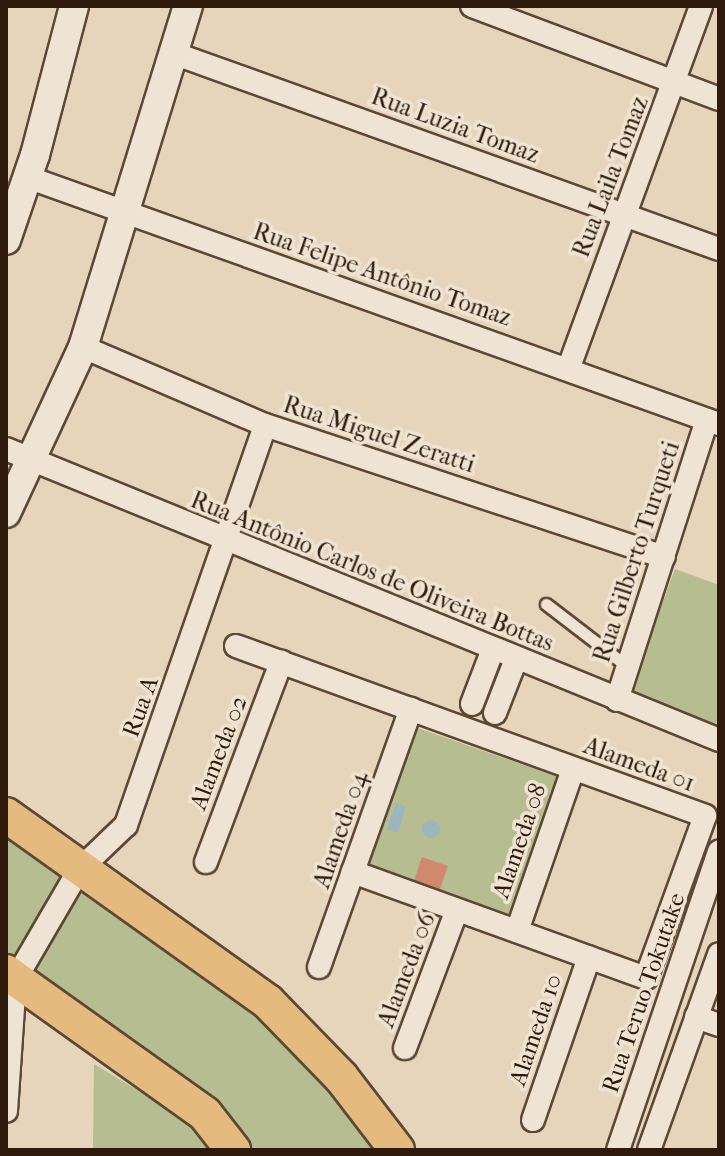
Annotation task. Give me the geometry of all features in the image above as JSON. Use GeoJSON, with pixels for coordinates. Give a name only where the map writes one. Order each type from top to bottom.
{"type":"FeatureCollection","features":[{"type":"Feature","properties":{"kind":"main road"},"geometry":{"type":"LineString","coordinates":[[6,815],[268,1002],[341,1077],[397,1150]]}},
{"type":"Feature","properties":{"kind":"main road"},"geometry":{"type":"LineString","coordinates":[[11,976],[205,1114],[233,1150]]}},
{"type":"Feature","properties":{"kind":"street"},"geometry":{"type":"LineString","coordinates":[[6,240],[27,177],[74,6]]}},
{"type":"Feature","properties":{"kind":"street"},"geometry":{"type":"LineString","coordinates":[[6,513],[19,455],[83,347],[127,214],[188,6]]}},
{"type":"Feature","properties":{"kind":"street"},"geometry":{"type":"LineString","coordinates":[[472,6],[719,99]]}},
{"type":"Feature","properties":{"kind":"street","name":"Rua Laila Tomaz"},"geometry":{"type":"LineString","coordinates":[[569,367],[701,6]]}},
{"type":"Feature","properties":{"kind":"street","name":"Rua Luzia Tomaz"},"geometry":{"type":"LineString","coordinates":[[173,53],[719,249]]}},
{"type":"Feature","properties":{"kind":"street","name":"Rua Felipe Antônio Tomaz"},"geometry":{"type":"LineString","coordinates":[[27,177],[569,367],[713,422]]}},
{"type":"Feature","properties":{"kind":"street","name":"Rua Miguel Zeratti"},"geometry":{"type":"LineString","coordinates":[[83,347],[265,425],[664,557]]}},
{"type":"Feature","properties":{"kind":"street","name":"Rua Gilberto Turqueti"},"geometry":{"type":"LineString","coordinates":[[617,700],[713,422]]}},
{"type":"Feature","properties":{"kind":"street","name":"Rua A"},"geometry":{"type":"LineString","coordinates":[[11,976],[79,870],[126,825],[228,541],[265,425]]}},
{"type":"Feature","properties":{"kind":"street","name":"Rua Antônio Carlos de Oliveira Bottas"},"geometry":{"type":"LineString","coordinates":[[19,455],[719,740]]}},
{"type":"Feature","properties":{"kind":"street","name":"Alameda 01"},"geometry":{"type":"LineString","coordinates":[[236,646],[705,816],[646,978],[353,872]]}},
{"type":"Feature","properties":{"kind":"street"},"geometry":{"type":"LineString","coordinates":[[472,704],[493,649]]}},
{"type":"Feature","properties":{"kind":"street"},"geometry":{"type":"LineString","coordinates":[[495,713],[516,659]]}},
{"type":"Feature","properties":{"kind":"street","name":"Alameda 02"},"geometry":{"type":"LineString","coordinates":[[206,862],[281,662]]}},
{"type":"Feature","properties":{"kind":"street","name":"Alameda 04"},"geometry":{"type":"LineString","coordinates":[[319,967],[411,709]]}},
{"type":"Feature","properties":{"kind":"street","name":"Alameda 08"},"geometry":{"type":"LineString","coordinates":[[517,931],[573,769]]}},
{"type":"Feature","properties":{"kind":"street","name":"Rua Teruo Tokutake"},"geometry":{"type":"LineString","coordinates":[[618,1150],[719,852]]}},
{"type":"Feature","properties":{"kind":"street","name":"Alameda 06"},"geometry":{"type":"LineString","coordinates":[[405,1048],[457,910]]}},
{"type":"Feature","properties":{"kind":"street"},"geometry":{"type":"LineString","coordinates":[[649,1150],[719,954]]}},
{"type":"Feature","properties":{"kind":"street","name":"Alameda 10"},"geometry":{"type":"LineString","coordinates":[[533,1120],[589,957]]}},
{"type":"Feature","properties":{"kind":"street"},"geometry":{"type":"LineString","coordinates":[[6,1111],[11,976]]}},
{"type":"Feature","properties":{"kind":"street"},"geometry":{"type":"LineString","coordinates":[[696,1017],[719,1025]]}},
{"type":"Feature","properties":{"kind":"lane"},"geometry":{"type":"LineString","coordinates":[[546,604],[628,667]]}},
{"type":"Feature","properties":{"kind":"lane"},"geometry":{"type":"LineString","coordinates":[[463,728],[472,704]]}},
{"type":"Feature","properties":{"kind":"lane"},"geometry":{"type":"LineString","coordinates":[[485,737],[495,713]]}},
{"type":"Feature","properties":{"kind":"green space"},"geometry":{"type":"Polygon","coordinates":[[[675,569],[719,585],[719,729],[628,694],[675,569]]]}},
{"type":"Feature","properties":{"kind":"green space"},"geometry":{"type":"Polygon","coordinates":[[[415,727],[558,777],[509,921],[367,868],[415,727]]]}},
{"type":"Feature","properties":{"kind":"green space"},"geometry":{"type":"Polygon","coordinates":[[[6,829],[66,874],[12,964],[6,960],[6,829]]]}},
{"type":"Feature","properties":{"kind":"green space"},"geometry":{"type":"Polygon","coordinates":[[[84,881],[263,1006],[387,1150],[244,1150],[29,980],[84,881]]]}},
{"type":"Feature","properties":{"kind":"green space"},"geometry":{"type":"Polygon","coordinates":[[[94,1064],[192,1123],[213,1150],[93,1150],[94,1064]]]}},
{"type":"Feature","properties":{"kind":"water"},"geometry":{"type":"Polygon","coordinates":[[[396,803],[406,807],[398,833],[387,829],[396,803]]]}},
{"type":"Feature","properties":{"kind":"water"},"geometry":{"type":"Polygon","coordinates":[[[431,820],[440,829],[431,838],[422,829],[431,820]]]}},
{"type":"Feature","properties":{"kind":"building"},"geometry":{"type":"Polygon","coordinates":[[[422,857],[448,866],[439,892],[413,883],[422,857]]]}}]}
